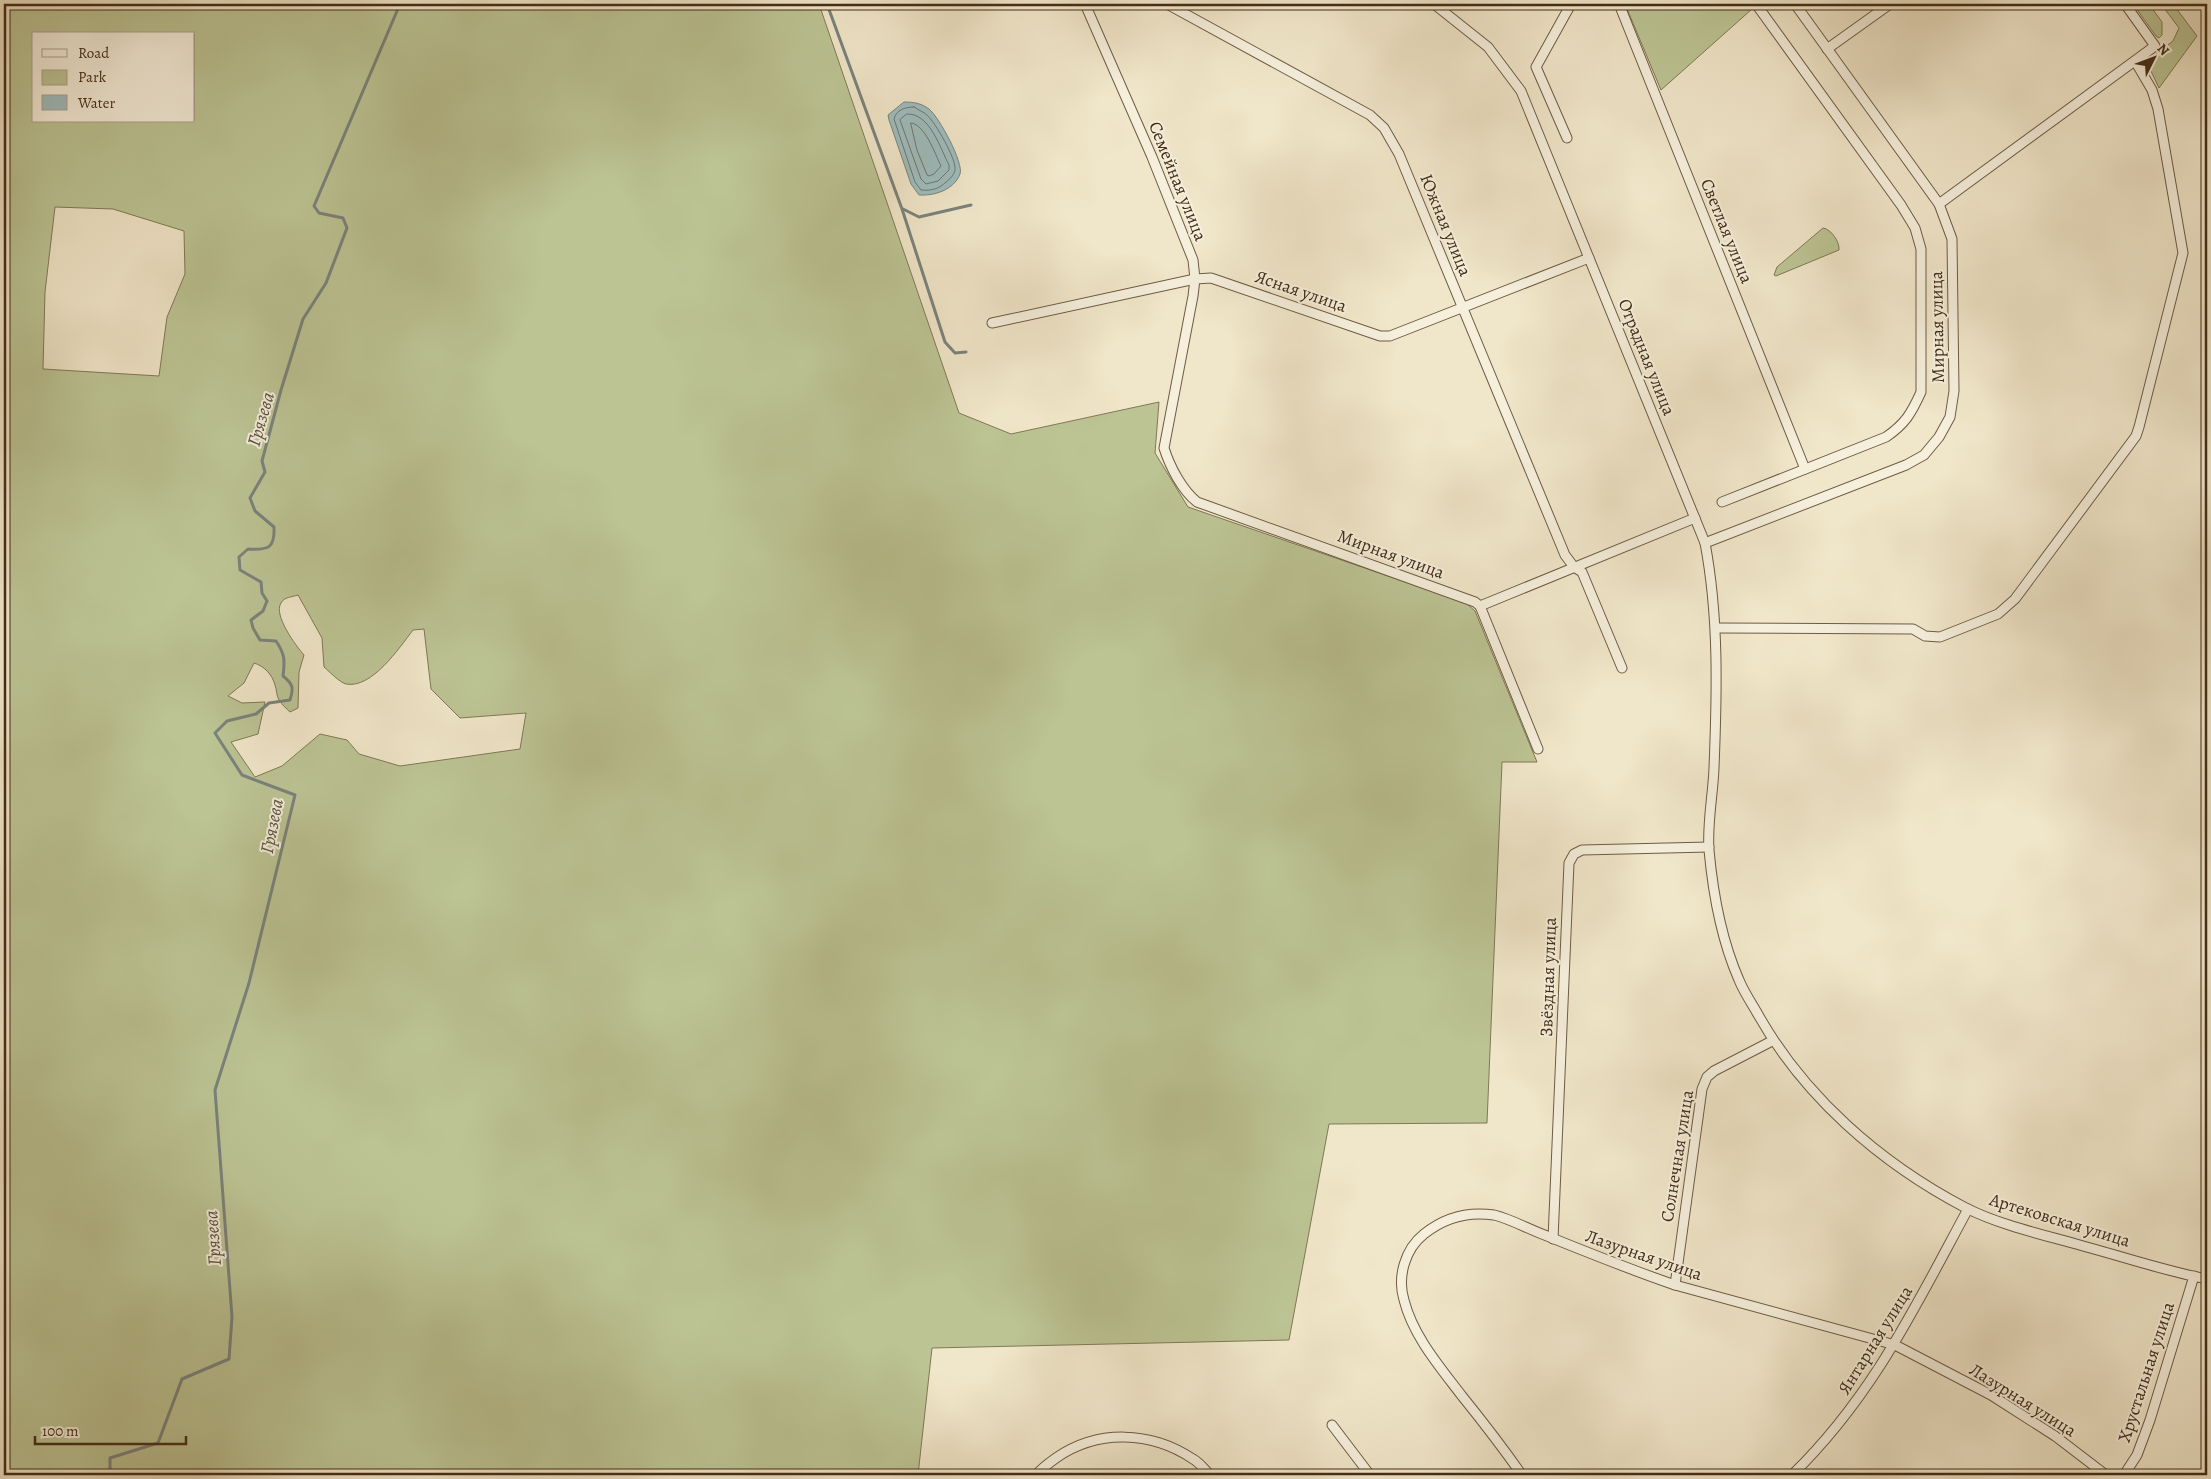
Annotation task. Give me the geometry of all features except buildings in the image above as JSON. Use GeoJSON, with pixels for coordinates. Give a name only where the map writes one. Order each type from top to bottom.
{"type":"FeatureCollection","features":[{"type":"Feature","properties":{"kind":"street","name":"Семейная улица"},"geometry":{"type":"LineString","coordinates":[[1085,4],[1193,260],[1195,279],[1177,380]]}},
{"type":"Feature","properties":{"kind":"street","name":"Южная улица"},"geometry":{"type":"LineString","coordinates":[[1166,4],[1370,115],[1384,128],[1399,154],[1565,555],[1574,567],[1582,572],[1622,668]]}},
{"type":"Feature","properties":{"kind":"street","name":"Отрадная улица"},"geometry":{"type":"LineString","coordinates":[[1434,4],[1488,47],[1521,90],[1706,543],[1712,581],[1716,628],[1714,767]]}},
{"type":"Feature","properties":{"kind":"street"},"geometry":{"type":"LineString","coordinates":[[1567,138],[1536,67],[1571,4]]}},
{"type":"Feature","properties":{"kind":"street","name":"Светлая улица"},"geometry":{"type":"LineString","coordinates":[[1619,4],[1806,469]]}},
{"type":"Feature","properties":{"kind":"street","name":"Мирная улица"},"geometry":{"type":"LineString","coordinates":[[1722,502],[1886,438],[1902,427],[1912,412],[1920,392],[1921,249],[1915,228],[1901,205],[1756,4]]}},
{"type":"Feature","properties":{"kind":"street","name":"Мирная улица"},"geometry":{"type":"LineString","coordinates":[[1706,543],[1906,465],[1924,455],[1939,437],[1950,417],[1954,391],[1952,238],[1939,204],[1794,4]]}},
{"type":"Feature","properties":{"kind":"street"},"geometry":{"type":"LineString","coordinates":[[1827,49],[1890,4]]}},
{"type":"Feature","properties":{"kind":"street"},"geometry":{"type":"LineString","coordinates":[[1939,204],[2155,46],[2125,4]]}},
{"type":"Feature","properties":{"kind":"street"},"geometry":{"type":"LineString","coordinates":[[1716,628],[1913,630],[1925,636],[1940,637],[2006,609],[2088,502],[2136,436],[2183,253],[2158,109],[2152,90],[2135,61]]}},
{"type":"Feature","properties":{"kind":"street","name":"Ясная улица"},"geometry":{"type":"LineString","coordinates":[[992,323],[1195,279],[1221,280],[1380,336],[1390,336],[1589,258]]}},
{"type":"Feature","properties":{"kind":"street","name":"Мирная улица"},"geometry":{"type":"LineString","coordinates":[[1177,380],[1164,448],[1167,458],[1185,490],[1197,502],[1466,599],[1480,606]]}},
{"type":"Feature","properties":{"kind":"street"},"geometry":{"type":"LineString","coordinates":[[1538,749],[1480,606],[1695,518]]}},
{"type":"Feature","properties":{"kind":"street","name":"Артековская улица"},"geometry":{"type":"LineString","coordinates":[[1714,767],[1709,847],[1723,934],[1739,981],[1772,1041],[1807,1085],[1841,1120],[1876,1150],[1924,1183],[1968,1209],[2016,1227],[2207,1279]]}},
{"type":"Feature","properties":{"kind":"street","name":"Звёздная улица"},"geometry":{"type":"LineString","coordinates":[[1553,1239],[1569,863],[1574,854],[1582,850],[1709,847]]}},
{"type":"Feature","properties":{"kind":"street","name":"Солнечная улица"},"geometry":{"type":"LineString","coordinates":[[1675,1285],[1702,1089],[1707,1077],[1714,1071],[1772,1041]]}},
{"type":"Feature","properties":{"kind":"street","name":"Янтарная улица"},"geometry":{"type":"LineString","coordinates":[[1792,1475],[1822,1446],[1861,1396],[1895,1345],[1968,1209]]}},
{"type":"Feature","properties":{"kind":"street","name":"Лазурная улица"},"geometry":{"type":"LineString","coordinates":[[1522,1475],[1433,1358],[1412,1321],[1403,1299],[1402,1280],[1409,1252],[1419,1238],[1449,1218],[1466,1213],[1496,1216],[1675,1285],[1895,1345],[1991,1395],[2055,1436],[2106,1475]]}},
{"type":"Feature","properties":{"kind":"street","name":"Хрустальная улица"},"geometry":{"type":"LineString","coordinates":[[2124,1475],[2137,1455],[2150,1420],[2194,1276]]}},
{"type":"Feature","properties":{"kind":"street"},"geometry":{"type":"LineString","coordinates":[[1332,1424],[1370,1475]]}},
{"type":"Feature","properties":{"kind":"street"},"geometry":{"type":"LineString","coordinates":[[1036,1475],[1041,1469],[1066,1451],[1095,1439],[1132,1436],[1162,1444],[1194,1459],[1210,1475]]}},
{"type":"Feature","properties":{"kind":"green space"},"geometry":{"type":"Polygon","coordinates":[[[4,4],[819,4],[959,413],[1011,434],[1159,402],[1155,453],[1188,507],[1466,603],[1475,611],[1537,762],[1502,762],[1487,1123],[1329,1124],[1289,1340],[932,1348],[918,1475],[4,1475],[4,4]],[[55,207],[45,292],[43,369],[159,376],[167,317],[185,274],[184,231],[113,209],[55,207]],[[298,595],[284,600],[279,608],[286,630],[304,655],[299,672],[298,708],[290,712],[280,702],[270,674],[264,668],[254,663],[244,683],[228,696],[242,703],[265,702],[258,734],[231,742],[255,777],[282,766],[320,734],[347,740],[359,754],[400,766],[520,749],[526,713],[460,718],[431,689],[424,629],[413,630],[393,656],[375,674],[356,684],[346,684],[340,681],[324,667],[322,638],[298,595]]]}},
{"type":"Feature","properties":{"kind":"green space"},"geometry":{"type":"Polygon","coordinates":[[[1625,4],[1748,4],[1752,9],[1661,90],[1625,4]]]}},
{"type":"Feature","properties":{"kind":"green space"},"geometry":{"type":"Polygon","coordinates":[[[2133,4],[2149,4],[2162,22],[2162,35],[2159,38],[2156,36],[2133,4]]]}},
{"type":"Feature","properties":{"kind":"green space"},"geometry":{"type":"Polygon","coordinates":[[[2161,4],[2173,4],[2197,36],[2159,88],[2150,69],[2151,58],[2173,41],[2179,28],[2161,4]]]}},
{"type":"Feature","properties":{"kind":"green space"},"geometry":{"type":"Polygon","coordinates":[[[1823,228],[1834,236],[1839,250],[1776,276],[1774,275],[1777,267],[1823,228]]]}},
{"type":"Feature","properties":{"kind":"water"},"geometry":{"type":"Polygon","coordinates":[[[904,102],[917,103],[929,109],[939,121],[955,151],[960,174],[953,184],[943,191],[919,195],[911,184],[888,115],[904,102]]]}},
{"type":"Feature","properties":{"kind":"waterway","name":"Грязева"},"geometry":{"type":"LineString","coordinates":[[110,1475],[110,1458],[158,1443],[182,1379],[229,1359],[232,1317],[215,1090],[249,983],[295,795],[242,775],[215,733],[227,721],[256,714],[269,703],[290,700],[292,686],[283,676],[284,658],[281,650],[276,641],[260,640],[251,620],[263,611],[267,601],[262,593],[261,582],[240,570],[239,557],[248,549],[269,547],[273,540],[274,527],[255,511],[250,498],[265,472],[262,461],[303,319],[326,283],[347,228],[343,218],[319,213],[314,206],[400,4]]}},
{"type":"Feature","properties":{"kind":"waterway"},"geometry":{"type":"LineString","coordinates":[[827,4],[902,209],[945,342],[955,353],[966,352]]}},
{"type":"Feature","properties":{"kind":"waterway"},"geometry":{"type":"LineString","coordinates":[[903,209],[919,217],[971,205]]}}]}
